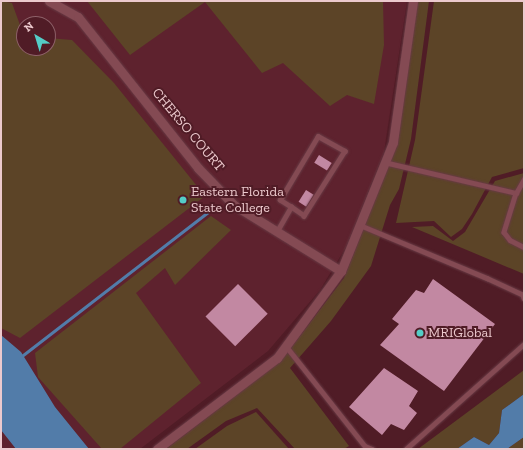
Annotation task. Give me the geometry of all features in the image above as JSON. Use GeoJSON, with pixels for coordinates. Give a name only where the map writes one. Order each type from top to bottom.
{"type":"FeatureCollection","features":[{"type":"Feature","properties":{"kind":"street","name":"CHERSO COURT"},"geometry":{"type":"LineString","coordinates":[[49,1],[78,17],[198,168],[234,205],[342,271]]}},
{"type":"Feature","properties":{"kind":"street"},"geometry":{"type":"LineString","coordinates":[[157,449],[277,358],[342,271],[392,142],[413,1]]}},
{"type":"Feature","properties":{"kind":"lane"},"geometry":{"type":"LineString","coordinates":[[318,136],[345,151],[304,216],[291,207],[280,200],[318,136]]}},
{"type":"Feature","properties":{"kind":"lane"},"geometry":{"type":"LineString","coordinates":[[384,162],[516,193]]}},
{"type":"Feature","properties":{"kind":"lane"},"geometry":{"type":"LineString","coordinates":[[524,179],[516,193],[504,232],[510,240],[524,247]]}},
{"type":"Feature","properties":{"kind":"lane"},"geometry":{"type":"LineString","coordinates":[[277,231],[291,207]]}},
{"type":"Feature","properties":{"kind":"lane"},"geometry":{"type":"LineString","coordinates":[[360,225],[487,278],[524,298]]}},
{"type":"Feature","properties":{"kind":"lane"},"geometry":{"type":"LineString","coordinates":[[406,449],[442,420],[524,344]]}},
{"type":"Feature","properties":{"kind":"lane"},"geometry":{"type":"LineString","coordinates":[[286,346],[365,446],[372,449]]}},
{"type":"Feature","properties":{"kind":"shaded area","name":"Eastern Florida State College"},"geometry":{"type":"Polygon","coordinates":[[[1,1],[407,1],[384,152],[346,247],[320,290],[268,351],[140,449],[1,449],[1,1]]]}},
{"type":"Feature","properties":{"kind":"shaded area"},"geometry":{"type":"Polygon","coordinates":[[[1,1],[12,3],[17,16],[16,56],[56,56],[56,39],[72,40],[114,83],[205,196],[20,338],[1,328],[1,1]]]}},
{"type":"Feature","properties":{"kind":"shaded area"},"geometry":{"type":"Polygon","coordinates":[[[87,1],[383,1],[384,45],[374,104],[347,95],[330,106],[283,63],[262,73],[205,2],[130,55],[87,1]]]}},
{"type":"Feature","properties":{"kind":"shaded area"},"geometry":{"type":"Polygon","coordinates":[[[418,1],[429,1],[411,139],[399,189],[390,205],[371,266],[331,321],[290,368],[349,446],[344,449],[295,449],[257,408],[226,421],[187,449],[166,449],[281,361],[344,278],[398,143],[418,1]]]}},
{"type":"Feature","properties":{"kind":"shaded area"},"geometry":{"type":"Polygon","coordinates":[[[434,1],[524,2],[524,168],[492,177],[462,229],[451,237],[434,221],[396,223],[415,140],[434,1]]]}},
{"type":"Feature","properties":{"kind":"shaded area"},"geometry":{"type":"Polygon","coordinates":[[[524,173],[524,274],[412,227],[433,226],[453,241],[465,232],[495,181],[524,173]]]}},
{"type":"Feature","properties":{"kind":"shaded area"},"geometry":{"type":"Polygon","coordinates":[[[211,216],[231,230],[175,285],[165,268],[136,293],[201,383],[120,449],[102,449],[38,377],[35,353],[211,216]]]}},
{"type":"Feature","properties":{"kind":"shaded area"},"geometry":{"type":"Polygon","coordinates":[[[524,370],[524,394],[502,410],[499,433],[489,445],[474,437],[457,449],[418,449],[524,370]]]}},
{"type":"Feature","properties":{"kind":"shaded area"},"geometry":{"type":"Polygon","coordinates":[[[256,412],[289,449],[195,449],[227,426],[256,412]]]}},
{"type":"Feature","properties":{"kind":"shaded area"},"geometry":{"type":"Polygon","coordinates":[[[524,437],[524,449],[507,449],[524,437]]]}},
{"type":"Feature","properties":{"kind":"water"},"geometry":{"type":"Polygon","coordinates":[[[1,335],[21,352],[55,407],[89,449],[16,449],[1,430],[1,335]]]}},
{"type":"Feature","properties":{"kind":"water"},"geometry":{"type":"Polygon","coordinates":[[[524,394],[524,437],[507,449],[457,449],[474,437],[489,445],[499,433],[502,410],[524,394]]]}},
{"type":"Feature","properties":{"kind":"building"},"geometry":{"type":"Polygon","coordinates":[[[319,155],[332,163],[327,171],[314,163],[319,155]]]}},
{"type":"Feature","properties":{"kind":"building"},"geometry":{"type":"Polygon","coordinates":[[[306,190],[314,195],[306,207],[299,202],[306,190]]]}},
{"type":"Feature","properties":{"kind":"building"},"geometry":{"type":"Polygon","coordinates":[[[433,279],[495,324],[444,391],[380,345],[399,324],[392,319],[416,290],[424,293],[433,279]]]}},
{"type":"Feature","properties":{"kind":"building"},"geometry":{"type":"Polygon","coordinates":[[[238,284],[268,314],[235,346],[205,317],[238,284]]]}},
{"type":"Feature","properties":{"kind":"building"},"geometry":{"type":"Polygon","coordinates":[[[384,368],[418,391],[409,406],[417,413],[404,430],[391,424],[382,435],[349,407],[384,368]]]}},
{"type":"Feature","properties":{"kind":"waterway"},"geometry":{"type":"LineString","coordinates":[[23,355],[209,211]]}},
{"type":"Feature","properties":{"kind":"place","name":"Eastern Florida State College"},"geometry":{"type":"Point","coordinates":[183,200]}},
{"type":"Feature","properties":{"kind":"place","name":"MRIGlobal"},"geometry":{"type":"Point","coordinates":[420,333]}}]}
